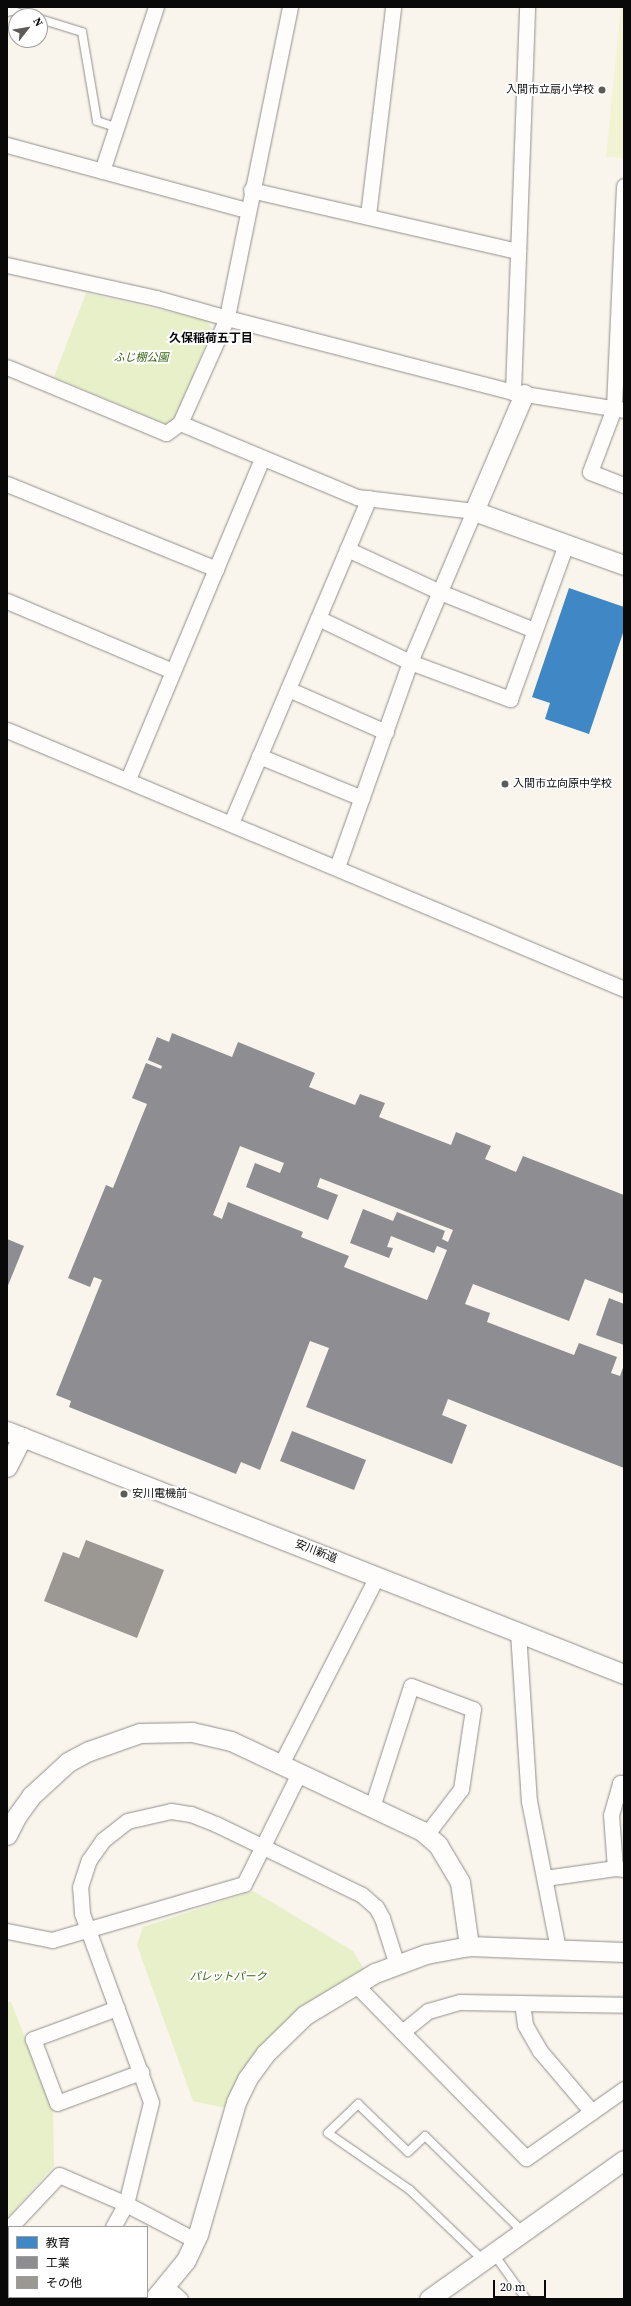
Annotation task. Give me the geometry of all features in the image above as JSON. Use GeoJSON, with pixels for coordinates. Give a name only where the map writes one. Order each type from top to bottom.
{"type":"FeatureCollection","features":[{"type":"Feature","properties":{"kind":"street"},"geometry":{"type":"LineString","coordinates":[[102,171],[156,7]]}},
{"type":"Feature","properties":{"kind":"street"},"geometry":{"type":"LineString","coordinates":[[7,367],[166,433],[180,423],[227,318],[251,190],[290,7]]}},
{"type":"Feature","properties":{"kind":"street"},"geometry":{"type":"LineString","coordinates":[[368,215],[393,7]]}},
{"type":"Feature","properties":{"kind":"street"},"geometry":{"type":"LineString","coordinates":[[337,867],[410,662],[474,511],[518,393],[518,251],[527,7]]}},
{"type":"Feature","properties":{"kind":"street"},"geometry":{"type":"LineString","coordinates":[[7,145],[247,210]]}},
{"type":"Feature","properties":{"kind":"street"},"geometry":{"type":"LineString","coordinates":[[624,186],[619,409],[590,472],[624,484]]}},
{"type":"Feature","properties":{"kind":"street"},"geometry":{"type":"LineString","coordinates":[[251,190],[368,215],[518,251]]}},
{"type":"Feature","properties":{"kind":"street"},"geometry":{"type":"LineString","coordinates":[[7,265],[156,298],[227,318],[518,393],[619,409]]}},
{"type":"Feature","properties":{"kind":"street"},"geometry":{"type":"LineString","coordinates":[[180,423],[357,497],[474,511],[624,565]]}},
{"type":"Feature","properties":{"kind":"street"},"geometry":{"type":"LineString","coordinates":[[128,779],[262,458]]}},
{"type":"Feature","properties":{"kind":"street"},"geometry":{"type":"LineString","coordinates":[[7,484],[216,569]]}},
{"type":"Feature","properties":{"kind":"street"},"geometry":{"type":"LineString","coordinates":[[231,823],[369,498]]}},
{"type":"Feature","properties":{"kind":"street"},"geometry":{"type":"LineString","coordinates":[[318,618],[410,662],[510,699],[566,544]]}},
{"type":"Feature","properties":{"kind":"street"},"geometry":{"type":"LineString","coordinates":[[348,549],[440,592],[534,630]]}},
{"type":"Feature","properties":{"kind":"street"},"geometry":{"type":"LineString","coordinates":[[7,601],[173,671]]}},
{"type":"Feature","properties":{"kind":"street"},"geometry":{"type":"LineString","coordinates":[[288,689],[386,732]]}},
{"type":"Feature","properties":{"kind":"street"},"geometry":{"type":"LineString","coordinates":[[7,730],[128,779],[624,989]]}},
{"type":"Feature","properties":{"kind":"street"},"geometry":{"type":"LineString","coordinates":[[259,756],[362,798]]}},
{"type":"Feature","properties":{"kind":"street"},"geometry":{"type":"LineString","coordinates":[[7,1467],[14,1434]]}},
{"type":"Feature","properties":{"kind":"street","name":"安川新道"},"geometry":{"type":"LineString","coordinates":[[14,1434],[624,1674]]}},
{"type":"Feature","properties":{"kind":"street"},"geometry":{"type":"LineString","coordinates":[[281,1764],[377,1576]]}},
{"type":"Feature","properties":{"kind":"street"},"geometry":{"type":"LineString","coordinates":[[518,1632],[529,1801],[558,1949]]}},
{"type":"Feature","properties":{"kind":"street"},"geometry":{"type":"LineString","coordinates":[[372,1807],[410,1686],[473,1709],[462,1788],[426,1835]]}},
{"type":"Feature","properties":{"kind":"street"},"geometry":{"type":"LineString","coordinates":[[7,1835],[16,1817],[32,1796],[68,1762],[89,1751],[140,1733],[192,1732],[232,1741],[372,1807],[426,1835],[438,1845],[460,1882],[469,1946]]}},
{"type":"Feature","properties":{"kind":"street"},"geometry":{"type":"LineString","coordinates":[[7,1931],[52,1940],[244,1884],[300,1773]]}},
{"type":"Feature","properties":{"kind":"street"},"geometry":{"type":"LineString","coordinates":[[544,1878],[619,1869],[611,1815],[620,1783],[624,1783]]}},
{"type":"Feature","properties":{"kind":"street"},"geometry":{"type":"LineString","coordinates":[[114,2226],[126,2204],[151,2102],[82,1914],[80,1887],[89,1860],[103,1840],[127,1821],[171,1811],[192,1814],[362,1895],[372,1903],[382,1918],[397,1965]]}},
{"type":"Feature","properties":{"kind":"street"},"geometry":{"type":"LineString","coordinates":[[180,2299],[160,2292],[186,2260],[195,2240],[236,2102],[247,2079],[265,2054],[301,2018],[355,1984],[426,1954],[469,1946],[624,1952]]}},
{"type":"Feature","properties":{"kind":"street"},"geometry":{"type":"LineString","coordinates":[[355,1984],[526,2158],[624,2089]]}},
{"type":"Feature","properties":{"kind":"street"},"geometry":{"type":"LineString","coordinates":[[402,2032],[428,2011],[460,2002],[624,2005]]}},
{"type":"Feature","properties":{"kind":"street"},"geometry":{"type":"LineString","coordinates":[[522,2003],[525,2025],[540,2051],[592,2112]]}},
{"type":"Feature","properties":{"kind":"street"},"geometry":{"type":"LineString","coordinates":[[117,2008],[33,2040],[57,2103],[141,2072]]}},
{"type":"Feature","properties":{"kind":"street"},"geometry":{"type":"LineString","coordinates":[[429,2299],[522,2231],[624,2160]]}},
{"type":"Feature","properties":{"kind":"street"},"geometry":{"type":"LineString","coordinates":[[11,2226],[59,2175],[126,2204],[195,2240]]}},
{"type":"Feature","properties":{"kind":"lane"},"geometry":{"type":"LineString","coordinates":[[48,21],[82,32],[97,121],[116,127]]}},
{"type":"Feature","properties":{"kind":"lane"},"geometry":{"type":"LineString","coordinates":[[522,2231],[426,2136],[408,2152],[358,2104],[328,2133],[410,2190],[488,2256],[526,2299]]}},
{"type":"Feature","properties":{"kind":"green space"},"geometry":{"type":"Polygon","coordinates":[[[621,7],[624,7],[624,158],[606,157],[621,7]]]}},
{"type":"Feature","properties":{"kind":"green space","name":"ふじ棚公園"},"geometry":{"type":"Polygon","coordinates":[[[86,293],[206,320],[212,329],[175,419],[166,424],[54,377],[86,293]]]}},
{"type":"Feature","properties":{"kind":"green space","name":"パレットパーク"},"geometry":{"type":"Polygon","coordinates":[[[253,1891],[353,1951],[364,1969],[340,1985],[226,2108],[193,2101],[137,1945],[143,1927],[253,1891]]]}},
{"type":"Feature","properties":{"kind":"green space"},"geometry":{"type":"Polygon","coordinates":[[[7,2002],[11,2002],[53,2110],[54,2166],[7,2218],[7,2002]]]}},
{"type":"Feature","properties":{"kind":"building: 教育"},"geometry":{"type":"Polygon","coordinates":[[[569,588],[624,607],[624,630],[589,734],[545,719],[550,703],[532,697],[569,588]]]}},
{"type":"Feature","properties":{"kind":"building: 工業"},"geometry":{"type":"Polygon","coordinates":[[[172,1033],[232,1057],[238,1042],[315,1073],[309,1087],[355,1105],[360,1094],[385,1103],[379,1117],[451,1145],[456,1132],[491,1146],[485,1159],[516,1172],[523,1156],[624,1195],[624,1294],[585,1279],[569,1321],[473,1284],[465,1304],[490,1313],[487,1322],[574,1355],[579,1343],[617,1357],[611,1373],[620,1376],[624,1365],[624,1468],[448,1399],[442,1415],[467,1425],[452,1464],[306,1407],[329,1348],[310,1341],[260,1470],[241,1462],[236,1474],[69,1407],[71,1401],[56,1395],[102,1280],[94,1277],[90,1287],[68,1278],[106,1185],[113,1188],[147,1104],[132,1098],[146,1063],[161,1069],[162,1066],[148,1060],[157,1037],[169,1042],[172,1033]],[[240,1146],[213,1215],[222,1219],[228,1202],[303,1232],[301,1237],[349,1256],[344,1267],[427,1300],[447,1250],[437,1246],[434,1253],[391,1236],[387,1247],[393,1248],[389,1258],[350,1243],[363,1209],[393,1221],[397,1212],[445,1231],[442,1239],[448,1242],[453,1230],[320,1178],[317,1187],[338,1195],[328,1220],[246,1187],[255,1163],[280,1173],[284,1163],[240,1146]]]}},
{"type":"Feature","properties":{"kind":"building: 工業"},"geometry":{"type":"Polygon","coordinates":[[[7,1239],[24,1246],[7,1288],[7,1239]]]}},
{"type":"Feature","properties":{"kind":"building: 工業"},"geometry":{"type":"Polygon","coordinates":[[[609,1298],[624,1304],[624,1345],[596,1335],[609,1298]]]}},
{"type":"Feature","properties":{"kind":"building: 工業"},"geometry":{"type":"Polygon","coordinates":[[[292,1431],[366,1460],[354,1490],[280,1461],[292,1431]]]}},
{"type":"Feature","properties":{"kind":"building: その他"},"geometry":{"type":"Polygon","coordinates":[[[86,1540],[164,1570],[137,1638],[44,1601],[63,1552],[79,1558],[86,1540]]]}},
{"type":"Feature","properties":{"kind":"place","name":"入間市立扇小学校"},"geometry":{"type":"Point","coordinates":[602,90]}},
{"type":"Feature","properties":{"kind":"place","name":"入間市立向原中学校"},"geometry":{"type":"Point","coordinates":[505,784]}},
{"type":"Feature","properties":{"kind":"place","name":"安川電機前"},"geometry":{"type":"Point","coordinates":[124,1494]}},
{"type":"Feature","properties":{"kind":"district","name":"久保稲荷五丁目"},"geometry":{"type":"Point","coordinates":[211,339]}}]}
